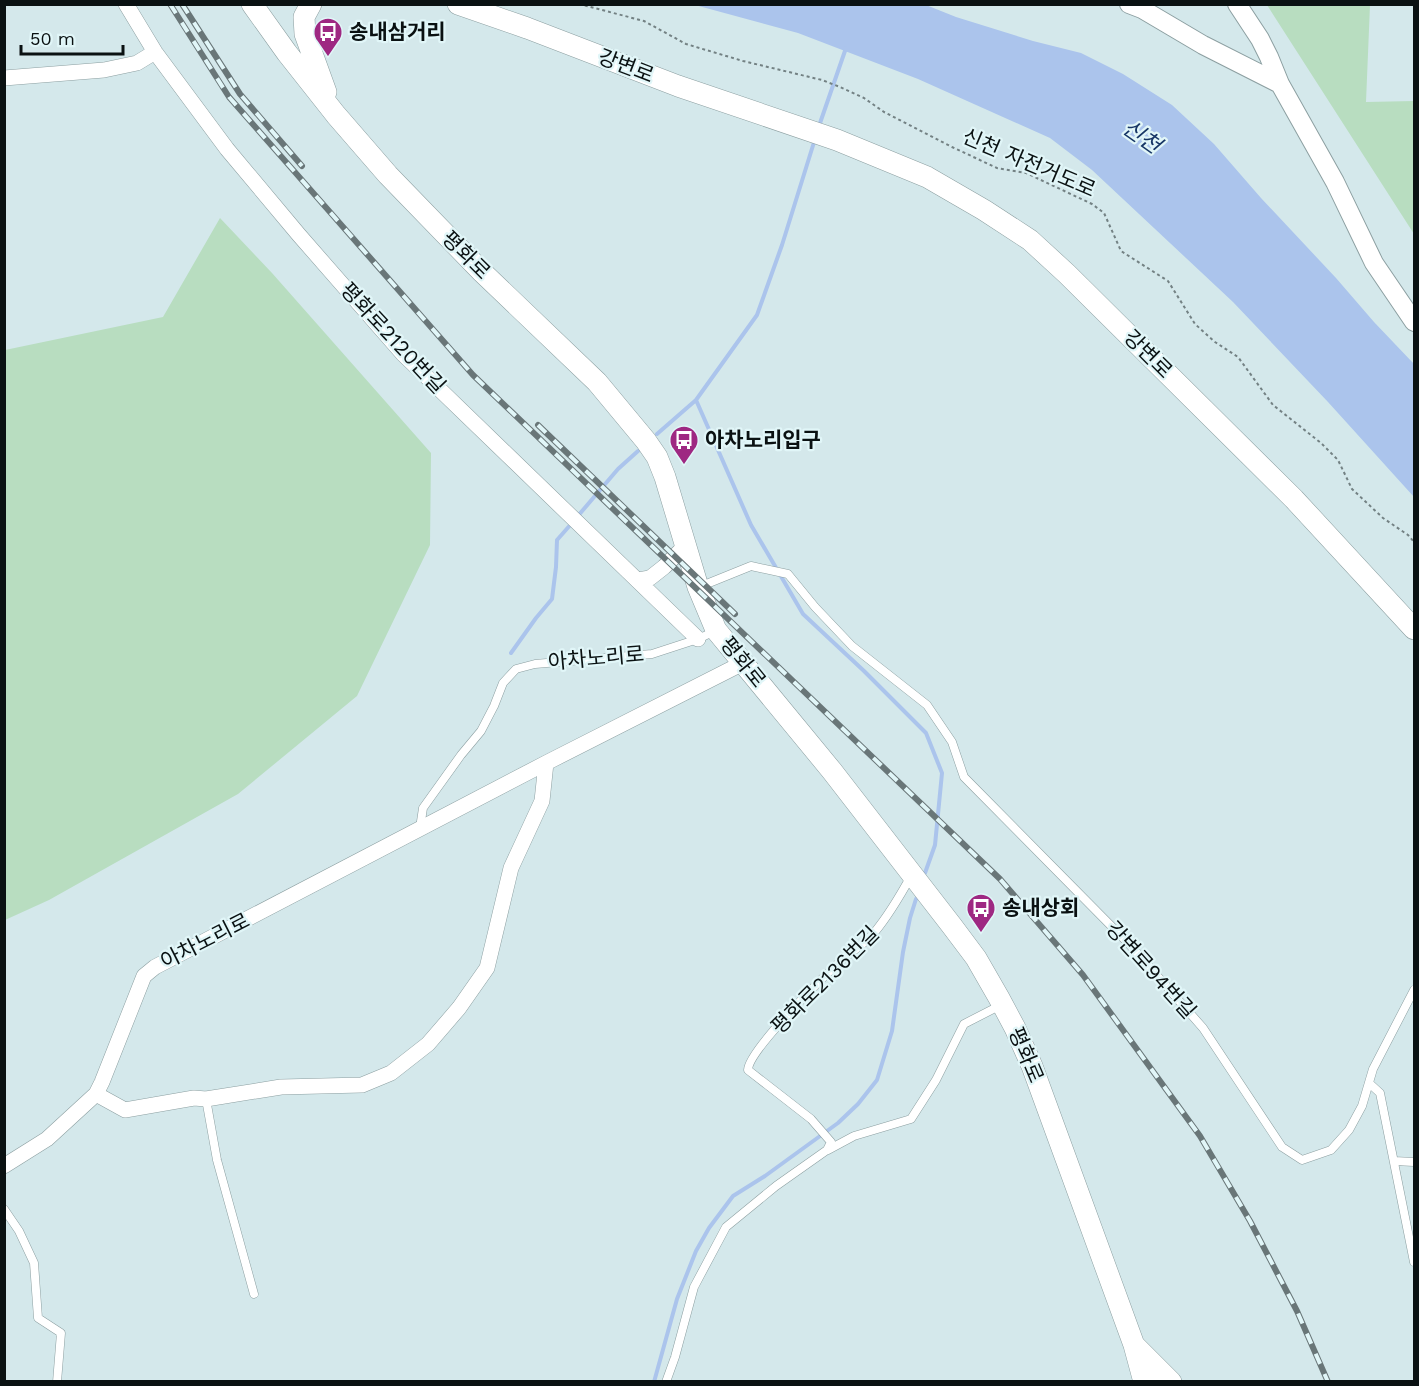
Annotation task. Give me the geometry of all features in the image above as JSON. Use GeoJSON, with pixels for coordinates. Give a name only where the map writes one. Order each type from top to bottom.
{"type":"FeatureCollection","features":[{"type":"Feature","properties":{"kind":"main road","name":"평화로"},"geometry":{"type":"LineString","coordinates":[[252,4],[336,115],[388,175],[482,272],[597,382],[657,457],[671,493],[698,587],[707,635],[743,663],[832,771],[975,958],[1003,1005],[1032,1066],[1134,1345],[1144,1382]]}},
{"type":"Feature","properties":{"kind":"main road"},"geometry":{"type":"LineString","coordinates":[[311,4],[304,17],[305,33],[336,115]]}},
{"type":"Feature","properties":{"kind":"main road","name":"강변로"},"geometry":{"type":"LineString","coordinates":[[458,4],[678,86],[837,140],[927,177],[1030,240],[1294,498],[1414,629]]}},
{"type":"Feature","properties":{"kind":"main road"},"geometry":{"type":"LineString","coordinates":[[1132,1382],[1134,1345]]}},
{"type":"Feature","properties":{"kind":"main road"},"geometry":{"type":"LineString","coordinates":[[1134,1345],[1171,1382]]}},
{"type":"Feature","properties":{"kind":"street","name":"평화로2120번길"},"geometry":{"type":"LineString","coordinates":[[126,4],[155,52],[234,158],[403,354],[638,580],[707,635]]}},
{"type":"Feature","properties":{"kind":"street"},"geometry":{"type":"LineString","coordinates":[[1129,4],[1280,84]]}},
{"type":"Feature","properties":{"kind":"street"},"geometry":{"type":"LineString","coordinates":[[1237,4],[1260,39],[1280,84],[1335,182],[1374,262],[1414,322]]}},
{"type":"Feature","properties":{"kind":"street"},"geometry":{"type":"LineString","coordinates":[[4,78],[104,70],[137,63],[155,52]]}},
{"type":"Feature","properties":{"kind":"street"},"geometry":{"type":"LineString","coordinates":[[638,580],[650,578],[685,546]]}},
{"type":"Feature","properties":{"kind":"street","name":"아차노리로"},"geometry":{"type":"LineString","coordinates":[[4,1166],[47,1139],[96,1095],[144,976],[155,967],[743,663]]}},
{"type":"Feature","properties":{"kind":"street"},"geometry":{"type":"LineString","coordinates":[[96,1095],[124,1110],[281,1087],[362,1085],[391,1073],[428,1044],[459,1008],[487,968],[511,868],[542,801],[546,763]]}},
{"type":"Feature","properties":{"kind":"lane","name":"강변로94번길"},"geometry":{"type":"LineString","coordinates":[[698,587],[751,566],[788,574],[852,646],[927,705],[952,742],[964,777],[1130,945],[1203,1028],[1282,1147],[1302,1160],[1331,1150],[1349,1130],[1362,1106],[1373,1069],[1414,990]]}},
{"type":"Feature","properties":{"kind":"lane","name":"아차노리로"},"geometry":{"type":"LineString","coordinates":[[420,828],[423,808],[481,731],[503,683],[516,669],[535,664],[652,654],[707,635]]}},
{"type":"Feature","properties":{"kind":"lane","name":"평화로2136번길"},"geometry":{"type":"LineString","coordinates":[[827,1150],[831,1142],[811,1119],[748,1070],[748,1064],[798,1003],[840,961],[872,936],[912,875]]}},
{"type":"Feature","properties":{"kind":"lane"},"geometry":{"type":"LineString","coordinates":[[666,1382],[694,1287],[726,1227],[776,1186],[827,1150],[854,1136],[911,1119],[936,1080],[964,1024],[1003,1005]]}},
{"type":"Feature","properties":{"kind":"lane"},"geometry":{"type":"LineString","coordinates":[[1369,1083],[1380,1094],[1414,1262]]}},
{"type":"Feature","properties":{"kind":"lane"},"geometry":{"type":"LineString","coordinates":[[206,1099],[217,1160],[254,1294]]}},
{"type":"Feature","properties":{"kind":"lane"},"geometry":{"type":"LineString","coordinates":[[1394,1161],[1414,1162]]}},
{"type":"Feature","properties":{"kind":"lane"},"geometry":{"type":"LineString","coordinates":[[4,1209],[19,1231],[34,1263],[38,1318],[61,1333],[57,1382]]}},
{"type":"Feature","properties":{"kind":"path","name":"신천 자전거도로"},"geometry":{"type":"LineString","coordinates":[[579,4],[644,21],[686,44],[743,61],[822,80],[840,87],[952,147],[998,168],[1026,173],[1092,204],[1104,213],[1121,251],[1168,281],[1195,324],[1215,342],[1238,357],[1274,405],[1321,443],[1338,460],[1352,489],[1383,518],[1408,535],[1414,542]]}},
{"type":"Feature","properties":{"kind":"green space"},"geometry":{"type":"Polygon","coordinates":[[[1267,5],[1370,5],[1366,102],[1414,101],[1414,234],[1267,5]]]}},
{"type":"Feature","properties":{"kind":"green space"},"geometry":{"type":"Polygon","coordinates":[[[220,218],[272,273],[431,453],[430,545],[357,696],[238,794],[49,900],[5,920],[5,350],[163,317],[220,218]]]}},
{"type":"Feature","properties":{"kind":"water","name":"신천"},"geometry":{"type":"Polygon","coordinates":[[[695,5],[926,5],[956,17],[1033,41],[1081,53],[1123,74],[1172,105],[1214,144],[1414,364],[1414,497],[1233,302],[1092,170],[1050,138],[918,79],[798,33],[695,5]]]}},
{"type":"Feature","properties":{"kind":"waterway"},"geometry":{"type":"LineString","coordinates":[[819,126],[846,48]]}},
{"type":"Feature","properties":{"kind":"waterway"},"geometry":{"type":"LineString","coordinates":[[815,139],[782,245],[757,315],[696,400],[751,525],[803,614],[926,733],[942,773],[935,845],[925,873]]}},
{"type":"Feature","properties":{"kind":"waterway"},"geometry":{"type":"LineString","coordinates":[[657,434],[696,400]]}},
{"type":"Feature","properties":{"kind":"waterway"},"geometry":{"type":"LineString","coordinates":[[577,517],[618,469],[638,451]]}},
{"type":"Feature","properties":{"kind":"waterway"},"geometry":{"type":"LineString","coordinates":[[511,653],[552,599],[557,540],[572,523]]}},
{"type":"Feature","properties":{"kind":"waterway"},"geometry":{"type":"LineString","coordinates":[[654,1382],[677,1299],[696,1251],[709,1228],[733,1196],[765,1176],[838,1123],[858,1104],[877,1080],[892,1031],[903,952],[916,899]]}},
{"type":"Feature","properties":{"kind":"railway"},"geometry":{"type":"LineString","coordinates":[[170,4],[229,97],[473,375],[1000,879],[1083,975],[1200,1136],[1250,1221],[1297,1311],[1328,1382]]}},
{"type":"Feature","properties":{"kind":"railway"},"geometry":{"type":"LineString","coordinates":[[182,4],[240,94],[302,166]]}},
{"type":"Feature","properties":{"kind":"railway"},"geometry":{"type":"LineString","coordinates":[[538,425],[735,614]]}},
{"type":"Feature","properties":{"kind":"place","name":"송내삼거리"},"geometry":{"type":"Point","coordinates":[328,58]}},
{"type":"Feature","properties":{"kind":"place","name":"아차노리입구"},"geometry":{"type":"Point","coordinates":[684,466]}},
{"type":"Feature","properties":{"kind":"place","name":"송내상회"},"geometry":{"type":"Point","coordinates":[981,934]}}]}
